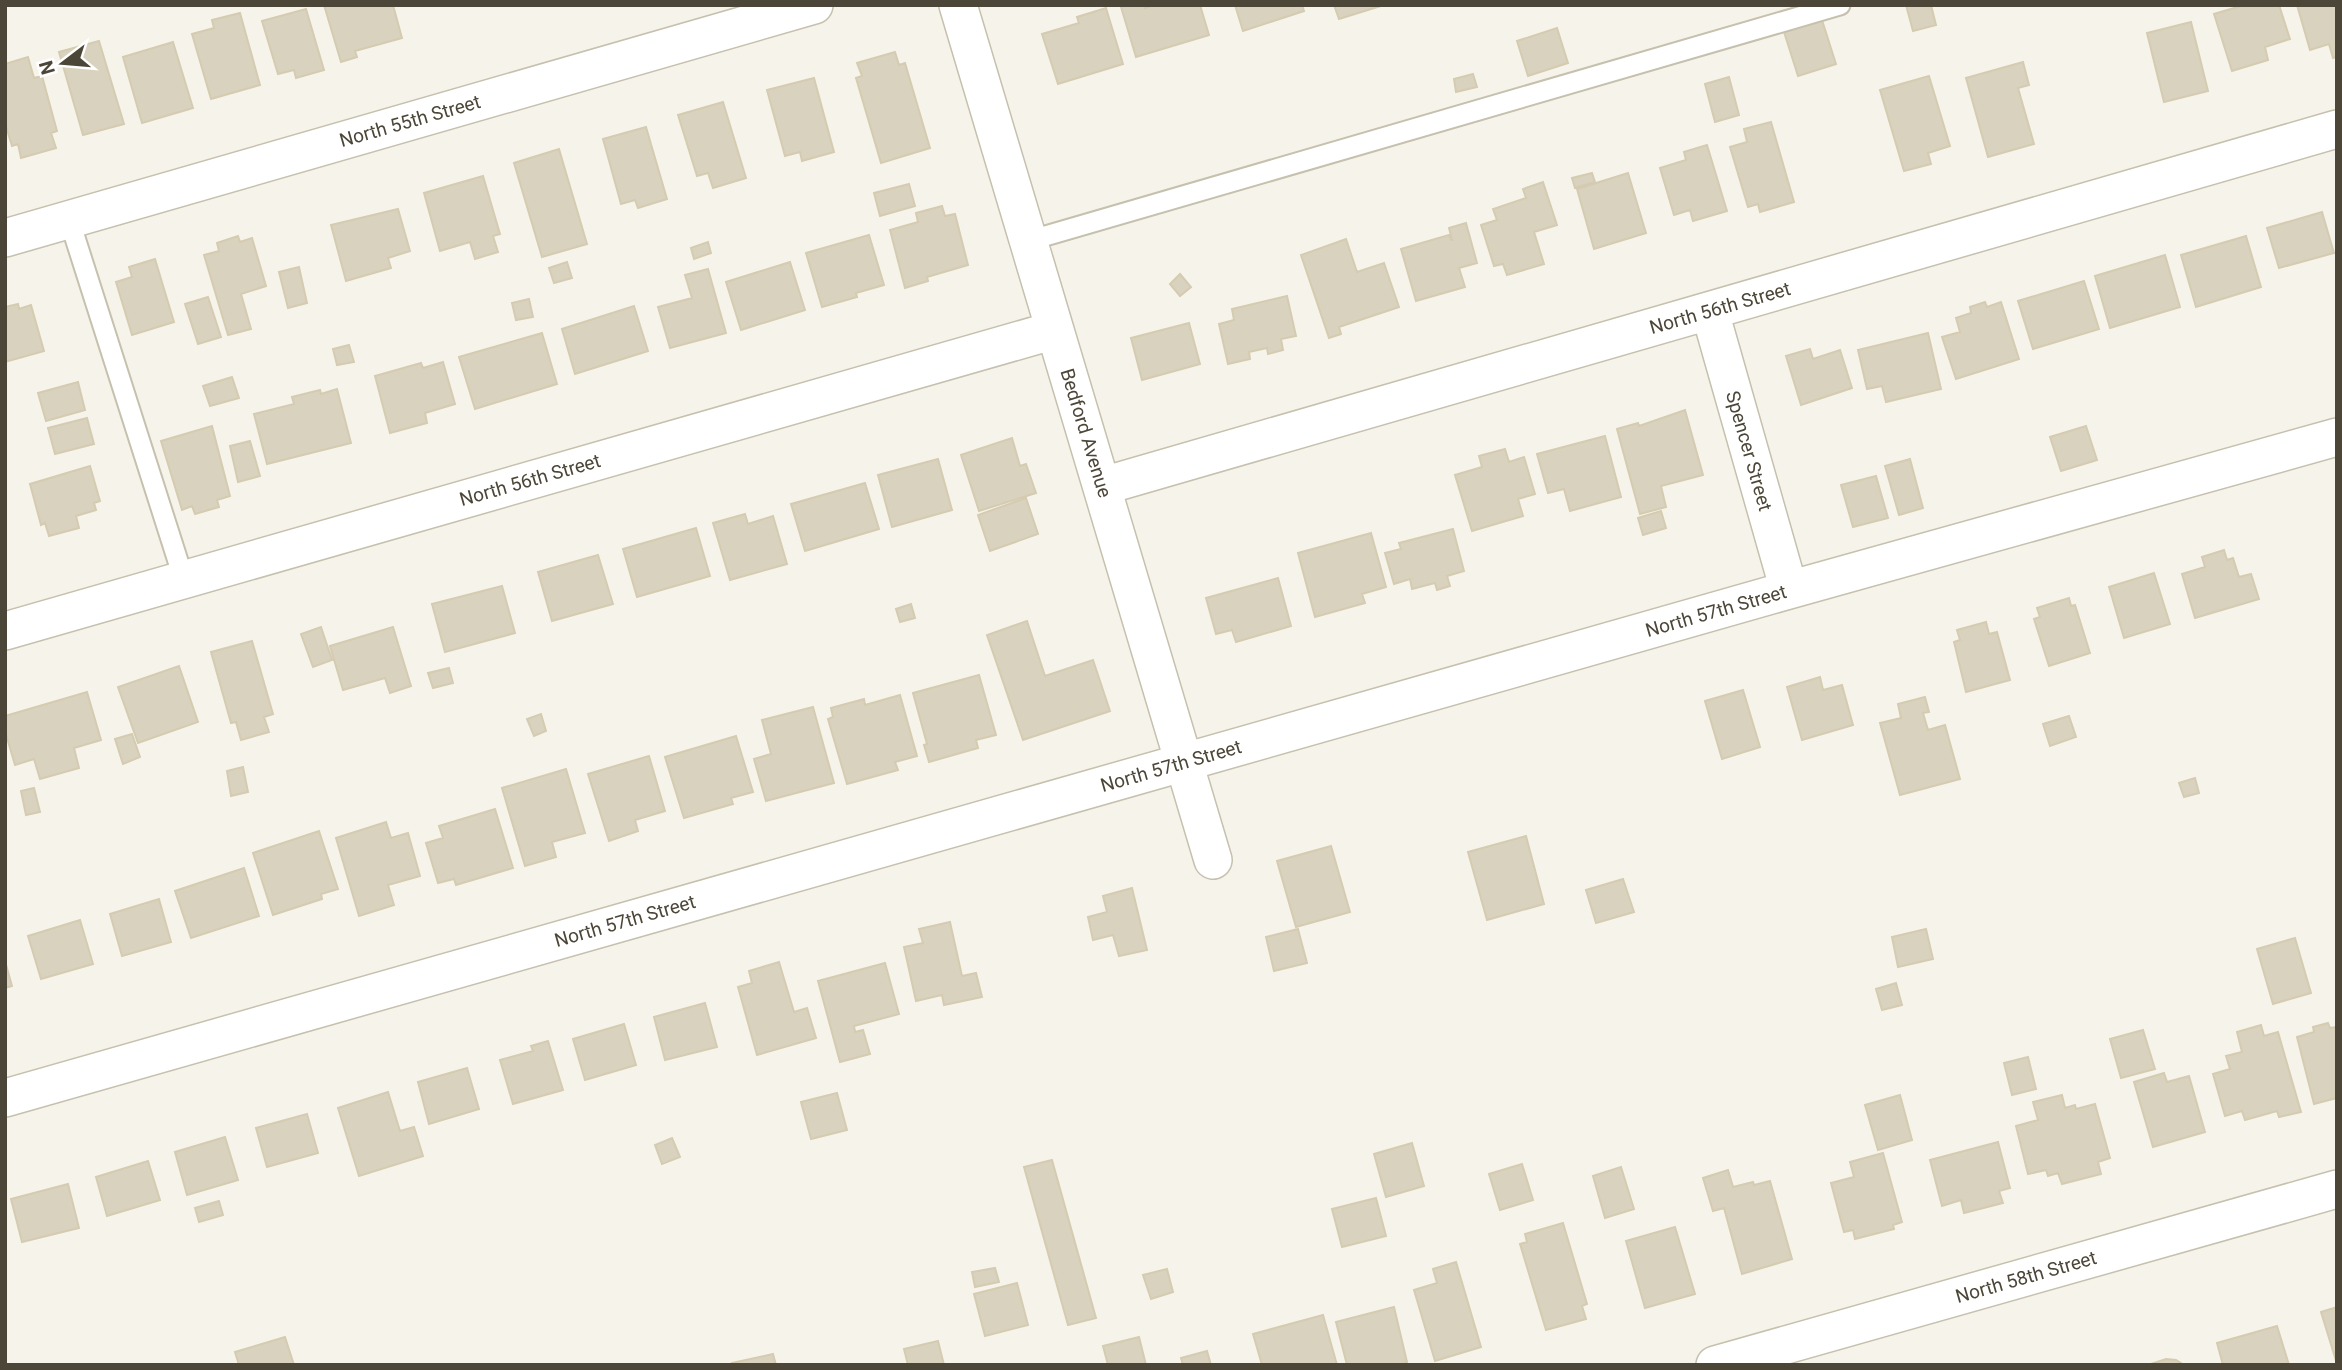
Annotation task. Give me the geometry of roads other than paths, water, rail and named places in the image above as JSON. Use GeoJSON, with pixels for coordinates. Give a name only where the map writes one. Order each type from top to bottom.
{"type":"FeatureCollection","features":[{"type":"Feature","properties":{"kind":"street","name":"North 55th Street"},"geometry":{"type":"LineString","coordinates":[[5,238],[814,5]]}},
{"type":"Feature","properties":{"kind":"street","name":"Bedford Avenue"},"geometry":{"type":"LineString","coordinates":[[958,5],[1213,860]]}},
{"type":"Feature","properties":{"kind":"street","name":"North 56th Street"},"geometry":{"type":"LineString","coordinates":[[1103,486],[2337,129]]}},
{"type":"Feature","properties":{"kind":"street","name":"Spencer Street"},"geometry":{"type":"LineString","coordinates":[[1710,312],[1789,590]]}},
{"type":"Feature","properties":{"kind":"street","name":"North 56th Street"},"geometry":{"type":"LineString","coordinates":[[5,631],[1055,330]]}},
{"type":"Feature","properties":{"kind":"street","name":"North 57th Street"},"geometry":{"type":"LineString","coordinates":[[5,1097],[2337,437]]}},
{"type":"Feature","properties":{"kind":"street","name":"North 58th Street"},"geometry":{"type":"LineString","coordinates":[[1715,1365],[2337,1189]]}},
{"type":"Feature","properties":{"kind":"lane"},"geometry":{"type":"LineString","coordinates":[[1028,240],[1840,5]]}},
{"type":"Feature","properties":{"kind":"lane"},"geometry":{"type":"LineString","coordinates":[[69,219],[184,580]]}}]}
